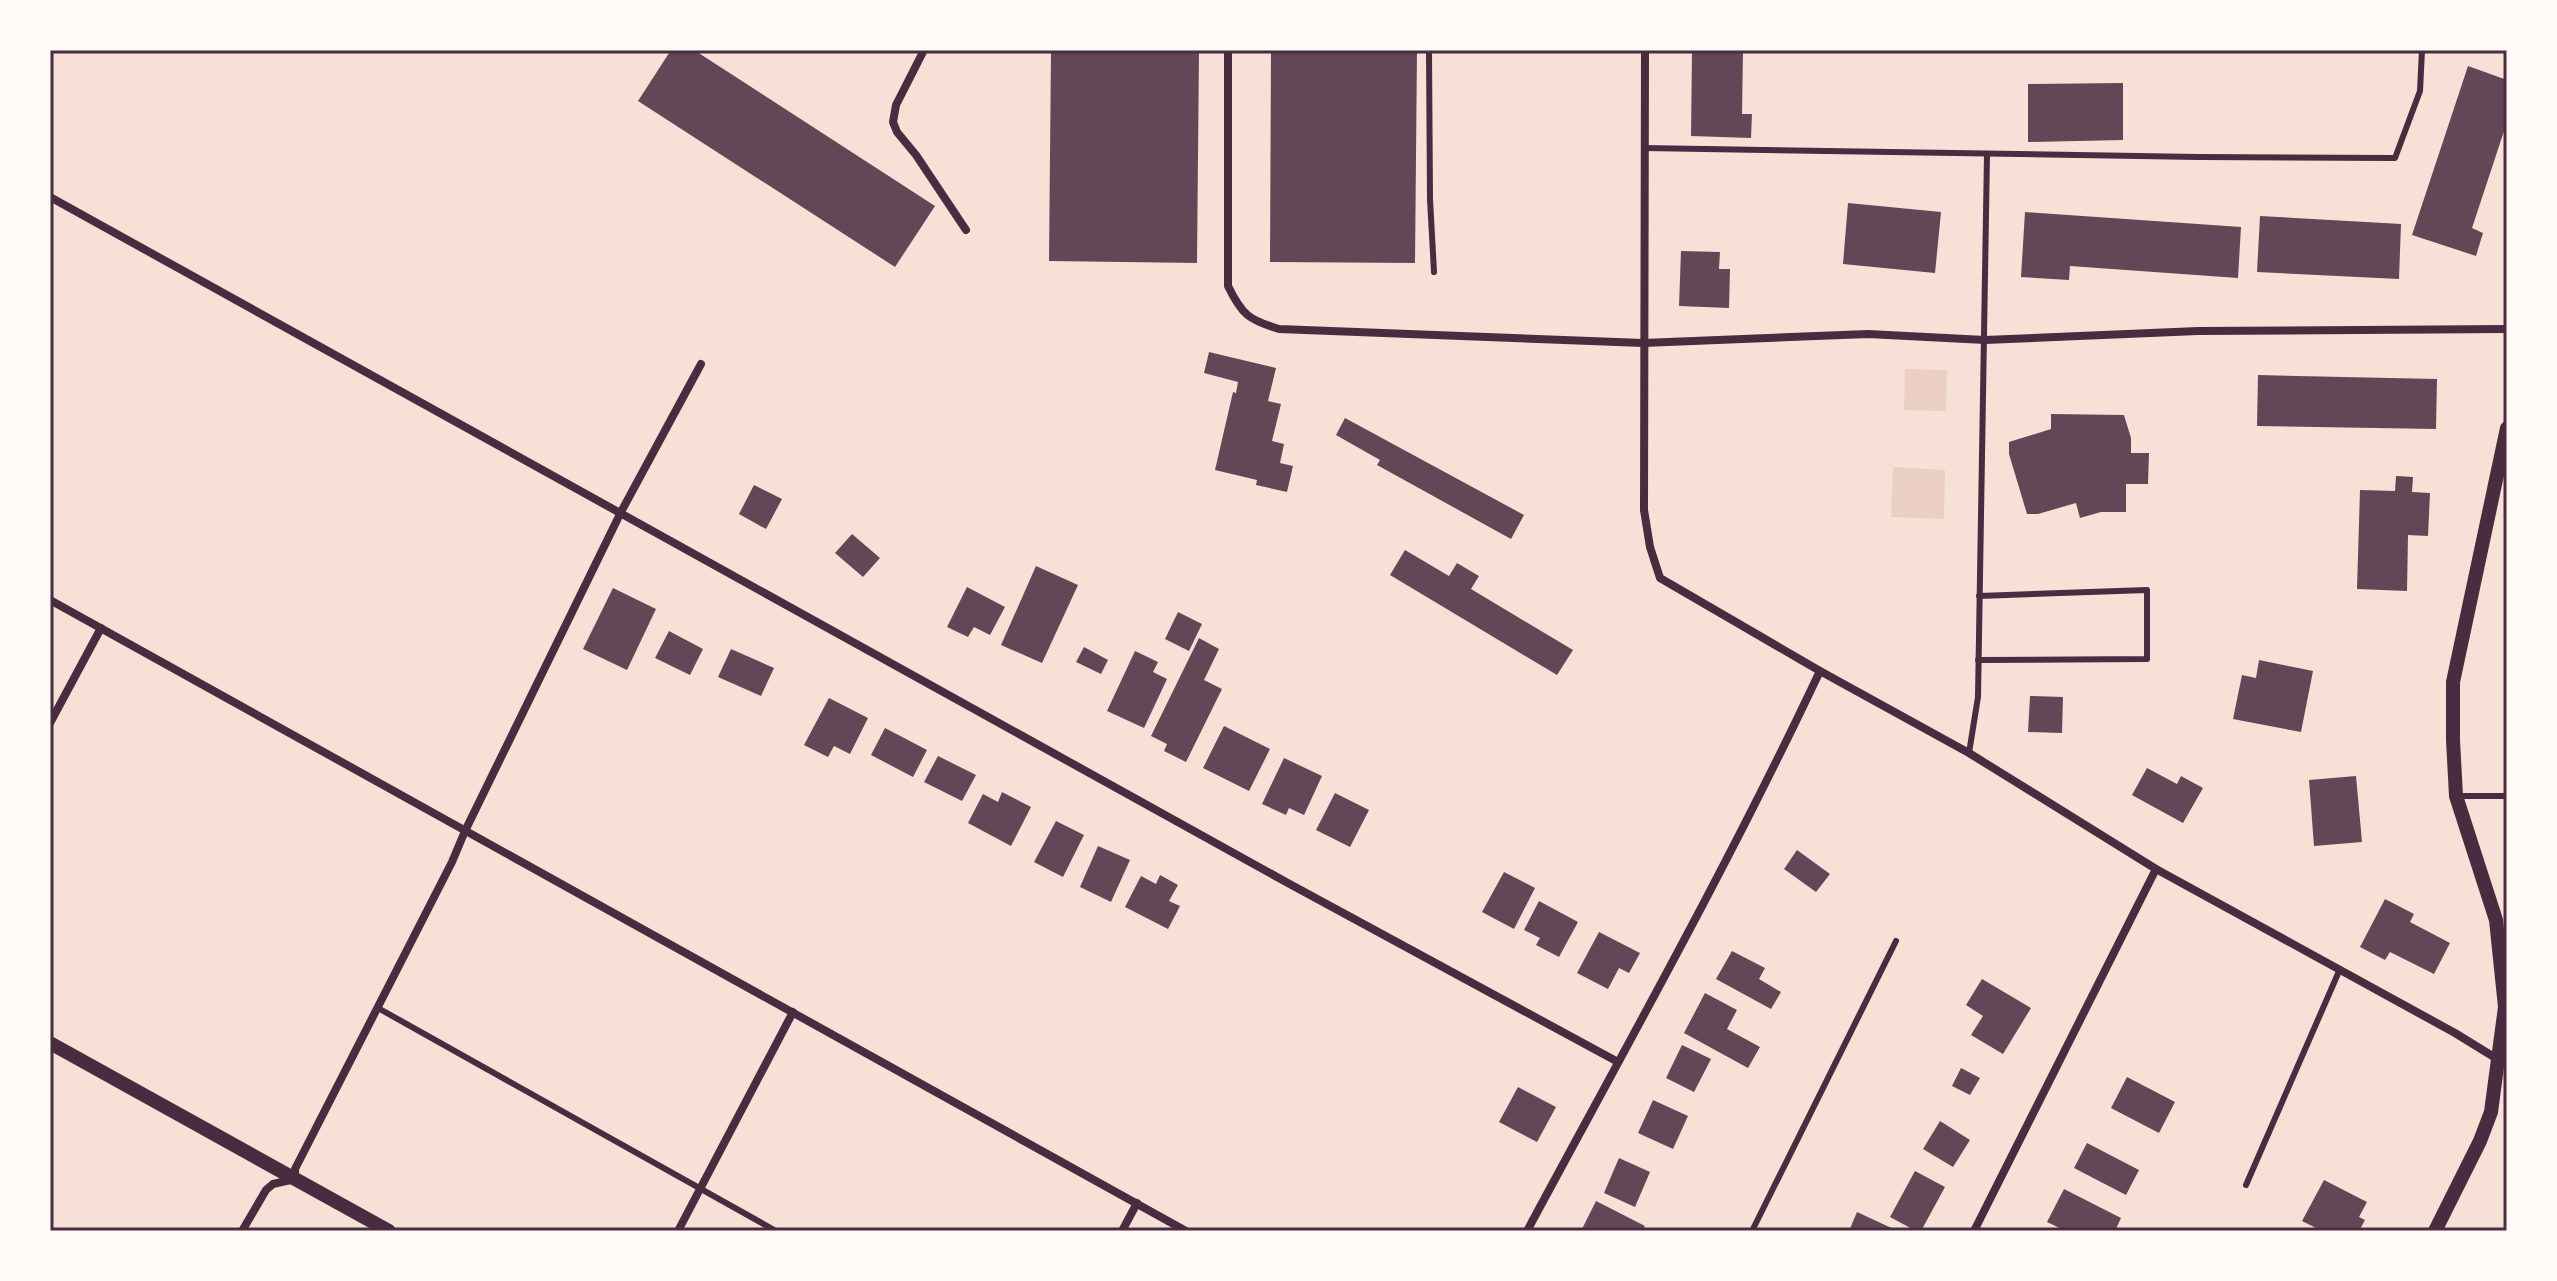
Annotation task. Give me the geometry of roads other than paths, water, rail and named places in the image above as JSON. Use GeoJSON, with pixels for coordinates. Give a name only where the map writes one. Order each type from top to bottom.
{"type":"FeatureCollection","features":[{"type":"Feature","properties":{"kind":"street"},"geometry":{"type":"LineString","coordinates":[[924,50],[896,105],[893,122],[966,230]]}},
{"type":"Feature","properties":{"kind":"street"},"geometry":{"type":"LineString","coordinates":[[1228,50],[1228,286],[1244,314],[1256,322],[1279,329],[1643,343],[1868,334],[1985,340],[2198,331],[2507,329]]}},
{"type":"Feature","properties":{"kind":"street"},"geometry":{"type":"LineString","coordinates":[[1645,50],[1644,510],[1660,578],[1969,753],[2156,869],[2504,1062]]}},
{"type":"Feature","properties":{"kind":"street"},"geometry":{"type":"LineString","coordinates":[[50,197],[1286,882],[1618,1062]]}},
{"type":"Feature","properties":{"kind":"street"},"geometry":{"type":"LineString","coordinates":[[295,1179],[295,1169],[452,862],[621,512],[701,364]]}},
{"type":"Feature","properties":{"kind":"street"},"geometry":{"type":"LineString","coordinates":[[2435,1231],[2480,1141],[2504,1062],[2505,1007],[2496,920],[2456,796],[2453,682],[2507,428]]}},
{"type":"Feature","properties":{"kind":"street"},"geometry":{"type":"LineString","coordinates":[[50,600],[1186,1231]]}},
{"type":"Feature","properties":{"kind":"street"},"geometry":{"type":"LineString","coordinates":[[50,723],[101,628]]}},
{"type":"Feature","properties":{"kind":"street"},"geometry":{"type":"LineString","coordinates":[[1527,1231],[1769,780],[1820,671]]}},
{"type":"Feature","properties":{"kind":"street"},"geometry":{"type":"LineString","coordinates":[[1974,1231],[2156,869]]}},
{"type":"Feature","properties":{"kind":"street"},"geometry":{"type":"LineString","coordinates":[[678,1231],[793,1012]]}},
{"type":"Feature","properties":{"kind":"street"},"geometry":{"type":"LineString","coordinates":[[50,1043],[389,1231]]}},
{"type":"Feature","properties":{"kind":"street"},"geometry":{"type":"LineString","coordinates":[[242,1231],[266,1190],[273,1184],[295,1179]]}},
{"type":"Feature","properties":{"kind":"street"},"geometry":{"type":"LineString","coordinates":[[1122,1231],[1137,1203]]}},
{"type":"Feature","properties":{"kind":"lane"},"geometry":{"type":"LineString","coordinates":[[1429,50],[1434,272]]}},
{"type":"Feature","properties":{"kind":"lane"},"geometry":{"type":"LineString","coordinates":[[1644,148],[2395,158],[2420,91],[2422,50]]}},
{"type":"Feature","properties":{"kind":"lane"},"geometry":{"type":"LineString","coordinates":[[1969,753],[1978,697],[1987,154]]}},
{"type":"Feature","properties":{"kind":"lane"},"geometry":{"type":"LineString","coordinates":[[1978,660],[2147,659],[2147,590],[1979,596]]}},
{"type":"Feature","properties":{"kind":"lane"},"geometry":{"type":"LineString","coordinates":[[2456,796],[2507,796]]}},
{"type":"Feature","properties":{"kind":"lane"},"geometry":{"type":"LineString","coordinates":[[1752,1231],[1896,941]]}},
{"type":"Feature","properties":{"kind":"lane"},"geometry":{"type":"LineString","coordinates":[[2246,1185],[2340,969]]}},
{"type":"Feature","properties":{"kind":"lane"},"geometry":{"type":"LineString","coordinates":[[378,1008],[776,1231]]}}]}
